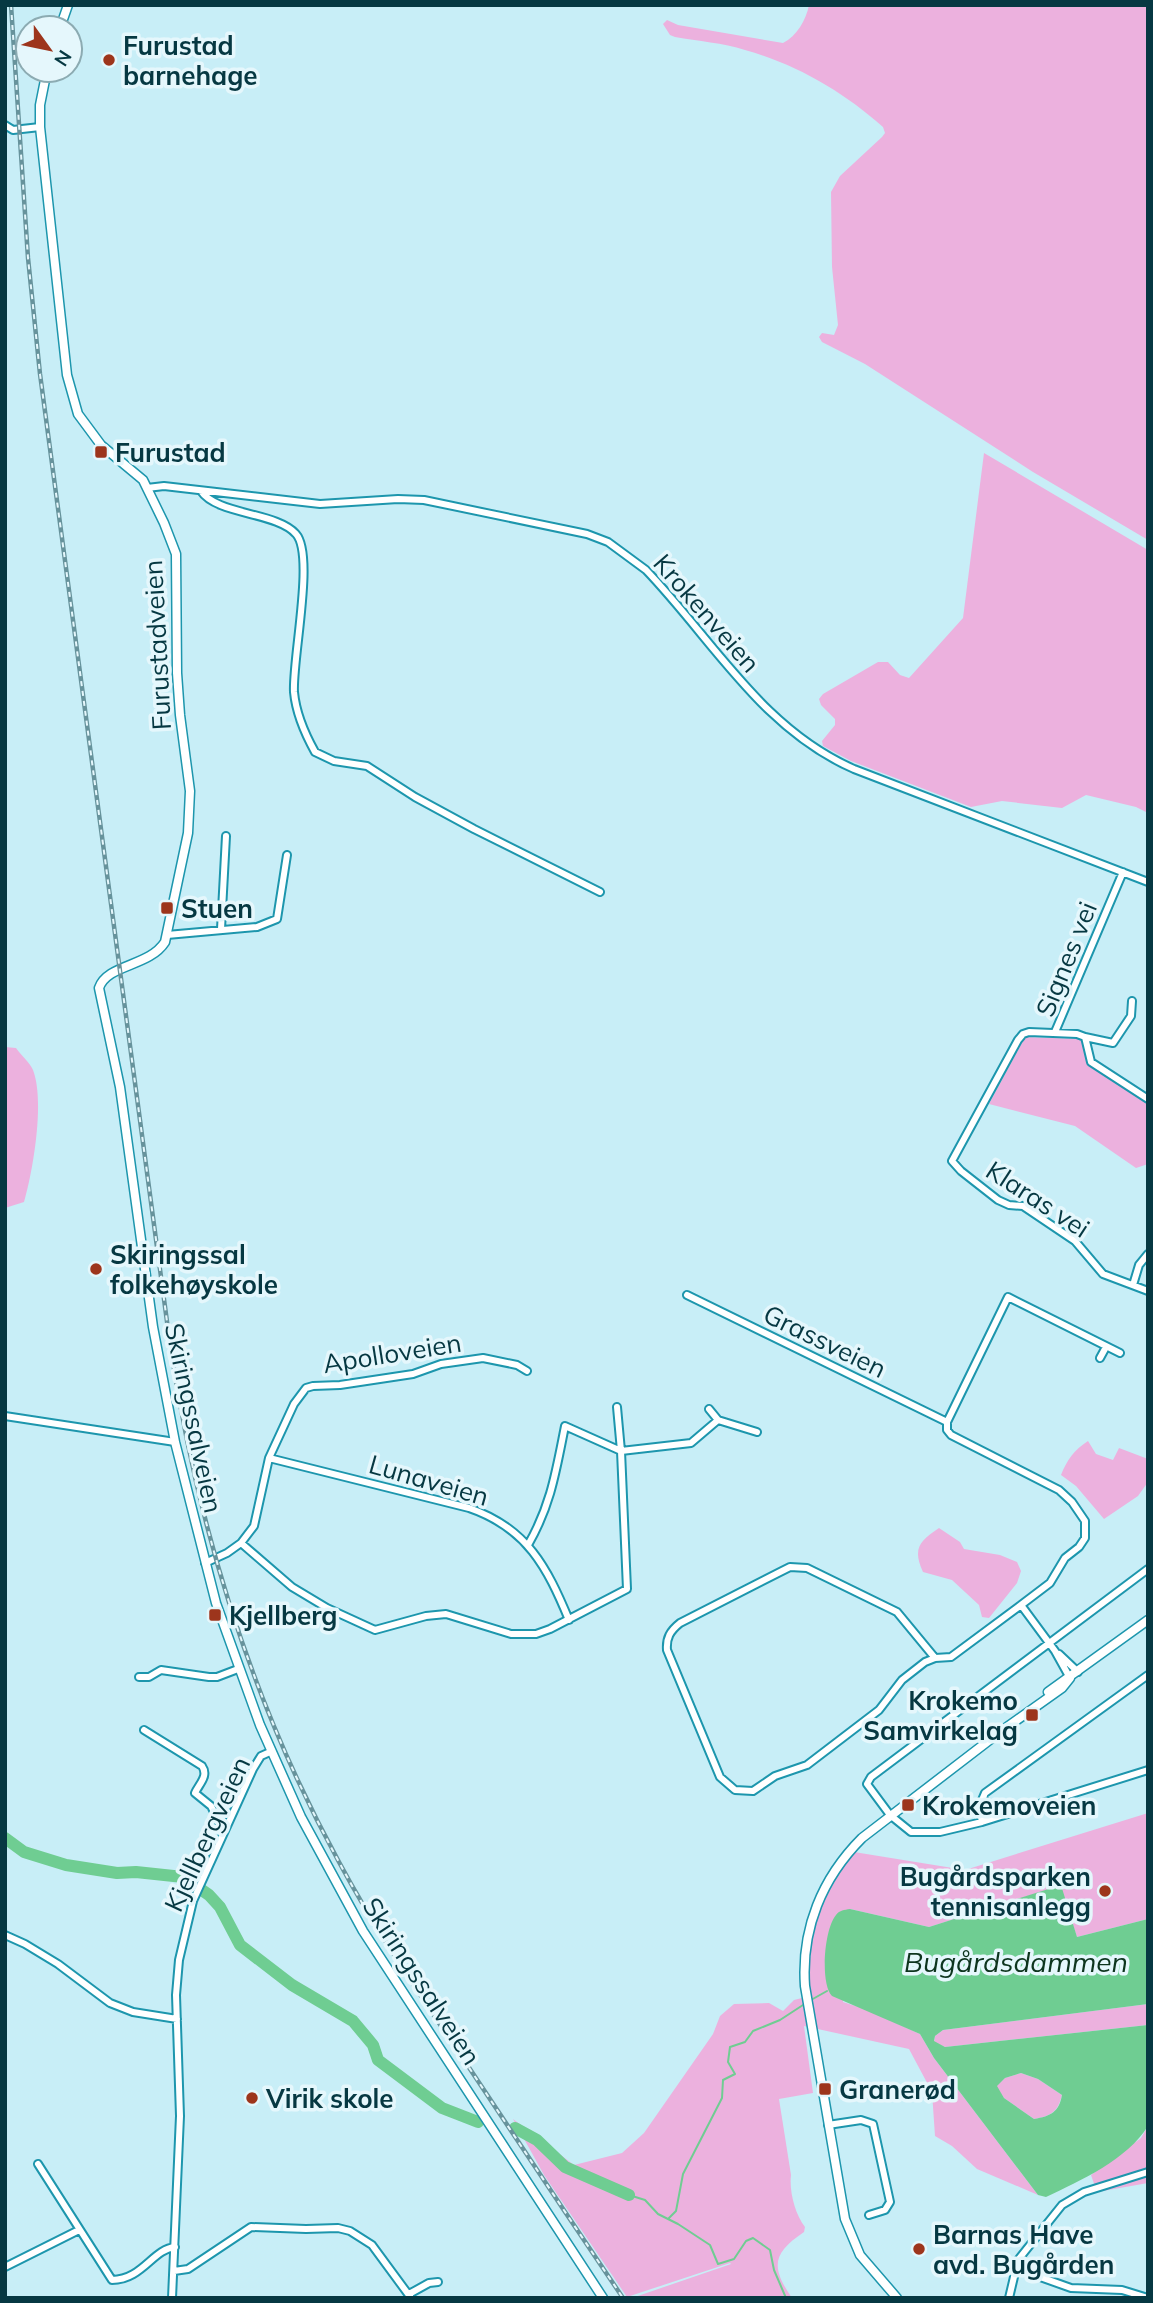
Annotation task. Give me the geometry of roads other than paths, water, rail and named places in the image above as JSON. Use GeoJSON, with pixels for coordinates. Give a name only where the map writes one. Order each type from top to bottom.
{"type":"FeatureCollection","features":[{"type":"Feature","properties":{"kind":"main road","name":"Furustadveien"},"geometry":{"type":"LineString","coordinates":[[44,84],[40,105],[40,127],[66,370],[72,397],[78,414],[93,435],[134,471],[148,488],[176,554],[177,673],[190,791],[188,834],[167,934],[161,947],[153,956],[116,971]]}},
{"type":"Feature","properties":{"kind":"main road","name":"Skiringssalveien"},"geometry":{"type":"LineString","coordinates":[[116,971],[100,984],[100,996],[120,1087],[153,1327],[175,1441],[205,1563],[239,1670],[270,1752],[307,1829],[363,1931],[603,2298]]}},
{"type":"Feature","properties":{"kind":"main road"},"geometry":{"type":"LineString","coordinates":[[897,2298],[867,2265],[851,2236],[841,2200],[805,1986],[807,1937],[817,1905],[836,1867],[862,1838],[1148,1620]]}},
{"type":"Feature","properties":{"kind":"street"},"geometry":{"type":"LineString","coordinates":[[6,128],[25,130],[40,127]]}},
{"type":"Feature","properties":{"kind":"street","name":"Krokenveien"},"geometry":{"type":"LineString","coordinates":[[148,488],[164,486],[320,504],[424,500],[572,530],[598,538],[626,554],[646,570],[754,696],[779,722],[811,746],[854,768],[1148,882]]}},
{"type":"Feature","properties":{"kind":"street","name":"Krokenveien"},"geometry":{"type":"LineString","coordinates":[[201,491],[213,502],[285,527],[296,534],[300,541],[303,551],[302,610],[294,664],[294,691],[299,716],[315,752],[334,761],[367,766],[415,797],[474,829],[600,892]]}},
{"type":"Feature","properties":{"kind":"street"},"geometry":{"type":"LineString","coordinates":[[221,929],[226,836]]}},
{"type":"Feature","properties":{"kind":"street"},"geometry":{"type":"LineString","coordinates":[[167,934],[257,927],[276,919],[287,855]]}},
{"type":"Feature","properties":{"kind":"street","name":"Signes vei"},"geometry":{"type":"LineString","coordinates":[[1123,872],[1055,1032],[1077,1034],[1113,1043],[1131,1016],[1132,1001]]}},
{"type":"Feature","properties":{"kind":"street","name":"Klaras vei"},"geometry":{"type":"LineString","coordinates":[[1055,1032],[1023,1034],[952,1161],[998,1199],[1009,1205],[1023,1206],[1075,1241],[1103,1274],[1148,1291]]}},
{"type":"Feature","properties":{"kind":"street","name":"Signes vei"},"geometry":{"type":"LineString","coordinates":[[1086,1037],[1091,1062],[1148,1099]]}},
{"type":"Feature","properties":{"kind":"street"},"geometry":{"type":"LineString","coordinates":[[1133,1285],[1139,1265],[1148,1254]]}},
{"type":"Feature","properties":{"kind":"street","name":"Grassveien"},"geometry":{"type":"LineString","coordinates":[[687,1295],[947,1422],[947,1430],[951,1435],[1059,1489],[1085,1521],[1087,1532],[1083,1543],[1065,1558],[1050,1583],[951,1657],[925,1662],[902,1680],[879,1710],[807,1765],[775,1776],[753,1791],[742,1792],[730,1788],[720,1777],[667,1650],[670,1633],[680,1623],[782,1571],[801,1566],[897,1612],[935,1658]]}},
{"type":"Feature","properties":{"kind":"street"},"geometry":{"type":"LineString","coordinates":[[947,1422],[1008,1297],[1120,1353]]}},
{"type":"Feature","properties":{"kind":"street"},"geometry":{"type":"LineString","coordinates":[[1100,1358],[1106,1346]]}},
{"type":"Feature","properties":{"kind":"street","name":"Apolloveien"},"geometry":{"type":"LineString","coordinates":[[241,1543],[257,1519],[269,1458],[300,1394],[313,1386],[402,1376],[441,1364],[483,1358],[517,1365],[527,1371]]}},
{"type":"Feature","properties":{"kind":"street"},"geometry":{"type":"LineString","coordinates":[[205,1563],[228,1553],[241,1543],[292,1587],[327,1608],[375,1630],[426,1616],[446,1614],[460,1616],[499,1631],[536,1634],[627,1589],[617,1407]]}},
{"type":"Feature","properties":{"kind":"street"},"geometry":{"type":"LineString","coordinates":[[709,1409],[718,1420],[757,1432]]}},
{"type":"Feature","properties":{"kind":"street"},"geometry":{"type":"LineString","coordinates":[[5,1416],[175,1441]]}},
{"type":"Feature","properties":{"kind":"street"},"geometry":{"type":"LineString","coordinates":[[528,1545],[549,1502],[565,1426],[621,1451],[691,1443],[718,1420]]}},
{"type":"Feature","properties":{"kind":"street","name":"Lunaveien"},"geometry":{"type":"LineString","coordinates":[[269,1458],[469,1508],[498,1521],[528,1545],[547,1570],[569,1620]]}},
{"type":"Feature","properties":{"kind":"street"},"geometry":{"type":"LineString","coordinates":[[1148,1569],[872,1777],[868,1781],[868,1787],[890,1815],[904,1828],[916,1833],[957,1829],[1148,1770]]}},
{"type":"Feature","properties":{"kind":"street"},"geometry":{"type":"LineString","coordinates":[[1021,1605],[1074,1675]]}},
{"type":"Feature","properties":{"kind":"street"},"geometry":{"type":"LineString","coordinates":[[139,1677],[149,1677],[161,1670],[209,1677],[239,1670]]}},
{"type":"Feature","properties":{"kind":"street"},"geometry":{"type":"LineString","coordinates":[[982,1822],[979,1807],[985,1793],[1148,1675]]}},
{"type":"Feature","properties":{"kind":"street"},"geometry":{"type":"LineString","coordinates":[[144,1730],[202,1766],[205,1776],[195,1793],[211,1805],[219,1822],[226,1827]]}},
{"type":"Feature","properties":{"kind":"street","name":"Kjellbergveien"},"geometry":{"type":"LineString","coordinates":[[172,2298],[180,2116],[177,2019],[179,1960],[185,1926],[196,1892],[257,1760],[270,1752]]}},
{"type":"Feature","properties":{"kind":"street"},"geometry":{"type":"LineString","coordinates":[[5,1935],[58,1964],[110,2003],[133,2011],[177,2019]]}},
{"type":"Feature","properties":{"kind":"street"},"geometry":{"type":"LineString","coordinates":[[828,2125],[861,2120],[873,2124],[890,2202],[885,2210],[869,2215]]}},
{"type":"Feature","properties":{"kind":"street"},"geometry":{"type":"LineString","coordinates":[[38,2164],[108,2276],[114,2281],[139,2272],[165,2250],[175,2247]]}},
{"type":"Feature","properties":{"kind":"street"},"geometry":{"type":"LineString","coordinates":[[1009,2298],[1015,2268],[1025,2250],[1073,2197],[1148,2172]]}},
{"type":"Feature","properties":{"kind":"street"},"geometry":{"type":"LineString","coordinates":[[174,2271],[188,2269],[251,2227],[338,2228],[350,2231],[372,2245],[410,2296],[429,2283],[438,2282]]}},
{"type":"Feature","properties":{"kind":"street"},"geometry":{"type":"LineString","coordinates":[[5,2267],[79,2230]]}},
{"type":"Feature","properties":{"kind":"street"},"geometry":{"type":"LineString","coordinates":[[1015,2268],[1071,2288],[1122,2290],[1148,2298]]}},
{"type":"Feature","properties":{"kind":"water","name":"Bugårdsdammen"},"geometry":{"type":"Polygon","coordinates":[[[1061,1885],[1077,1937],[1148,1919],[1148,2004],[943,2030],[935,2036],[934,2041],[945,2047],[1148,2025],[1148,2126],[1128,2149],[1073,2184],[1046,2197],[1038,2195],[934,2058],[920,2034],[832,1996],[828,1990],[826,1944],[832,1922],[842,1910],[850,1909],[929,1927],[1061,1885]],[[1021,2073],[1005,2078],[997,2086],[1004,2098],[1034,2119],[1053,2112],[1059,2106],[1062,2095],[1038,2079],[1021,2073]]]}},
{"type":"Feature","properties":{"kind":"waterway"},"geometry":{"type":"LineString","coordinates":[[5,1838],[24,1852],[66,1865],[117,1873],[136,1872],[183,1877],[209,1895],[220,1907],[240,1945],[292,1985],[353,2021],[373,2045],[378,2060],[442,2108],[478,2122]]}},
{"type":"Feature","properties":{"kind":"waterway"},"geometry":{"type":"LineString","coordinates":[[811,2000],[827,1991]]}},
{"type":"Feature","properties":{"kind":"waterway"},"geometry":{"type":"LineString","coordinates":[[668,2219],[676,2211],[683,2174],[722,2098],[723,2080],[735,2074],[728,2062],[730,2047],[745,2042],[753,2031],[780,2020],[803,2005]]}},
{"type":"Feature","properties":{"kind":"waterway"},"geometry":{"type":"LineString","coordinates":[[515,2128],[537,2140],[565,2167],[629,2195]]}},
{"type":"Feature","properties":{"kind":"waterway"},"geometry":{"type":"LineString","coordinates":[[629,2195],[645,2200],[658,2214],[710,2245],[718,2264],[734,2259],[746,2241],[753,2238],[770,2250],[774,2270],[786,2298]]}},
{"type":"Feature","properties":{"kind":"railway"},"geometry":{"type":"LineString","coordinates":[[11,5],[28,258],[40,374],[170,1344],[181,1412],[212,1545],[254,1675],[279,1739],[339,1862],[401,1966],[623,2298]]}},
{"type":"Feature","properties":{"kind":"place","name":"Furustad barnehage"},"geometry":{"type":"Point","coordinates":[109,60]}},
{"type":"Feature","properties":{"kind":"place","name":"Furustad"},"geometry":{"type":"Point","coordinates":[101,452]}},
{"type":"Feature","properties":{"kind":"place","name":"Stuen"},"geometry":{"type":"Point","coordinates":[167,908]}},
{"type":"Feature","properties":{"kind":"place","name":"Skiringssal folkehøyskole"},"geometry":{"type":"Point","coordinates":[96,1269]}},
{"type":"Feature","properties":{"kind":"place","name":"Kjellberg"},"geometry":{"type":"Point","coordinates":[215,1615]}},
{"type":"Feature","properties":{"kind":"place","name":"Krokemo Samvirkelag"},"geometry":{"type":"Point","coordinates":[1032,1715]}},
{"type":"Feature","properties":{"kind":"place","name":"Krokemoveien"},"geometry":{"type":"Point","coordinates":[908,1805]}},
{"type":"Feature","properties":{"kind":"place","name":"Bugårdsparken tennisanlegg"},"geometry":{"type":"Point","coordinates":[1105,1891]}},
{"type":"Feature","properties":{"kind":"place","name":"Granerød"},"geometry":{"type":"Point","coordinates":[825,2089]}},
{"type":"Feature","properties":{"kind":"place","name":"Virik skole"},"geometry":{"type":"Point","coordinates":[252,2098]}},
{"type":"Feature","properties":{"kind":"place","name":"Barnas Have avd. Bugården"},"geometry":{"type":"Point","coordinates":[919,2249]}}]}
